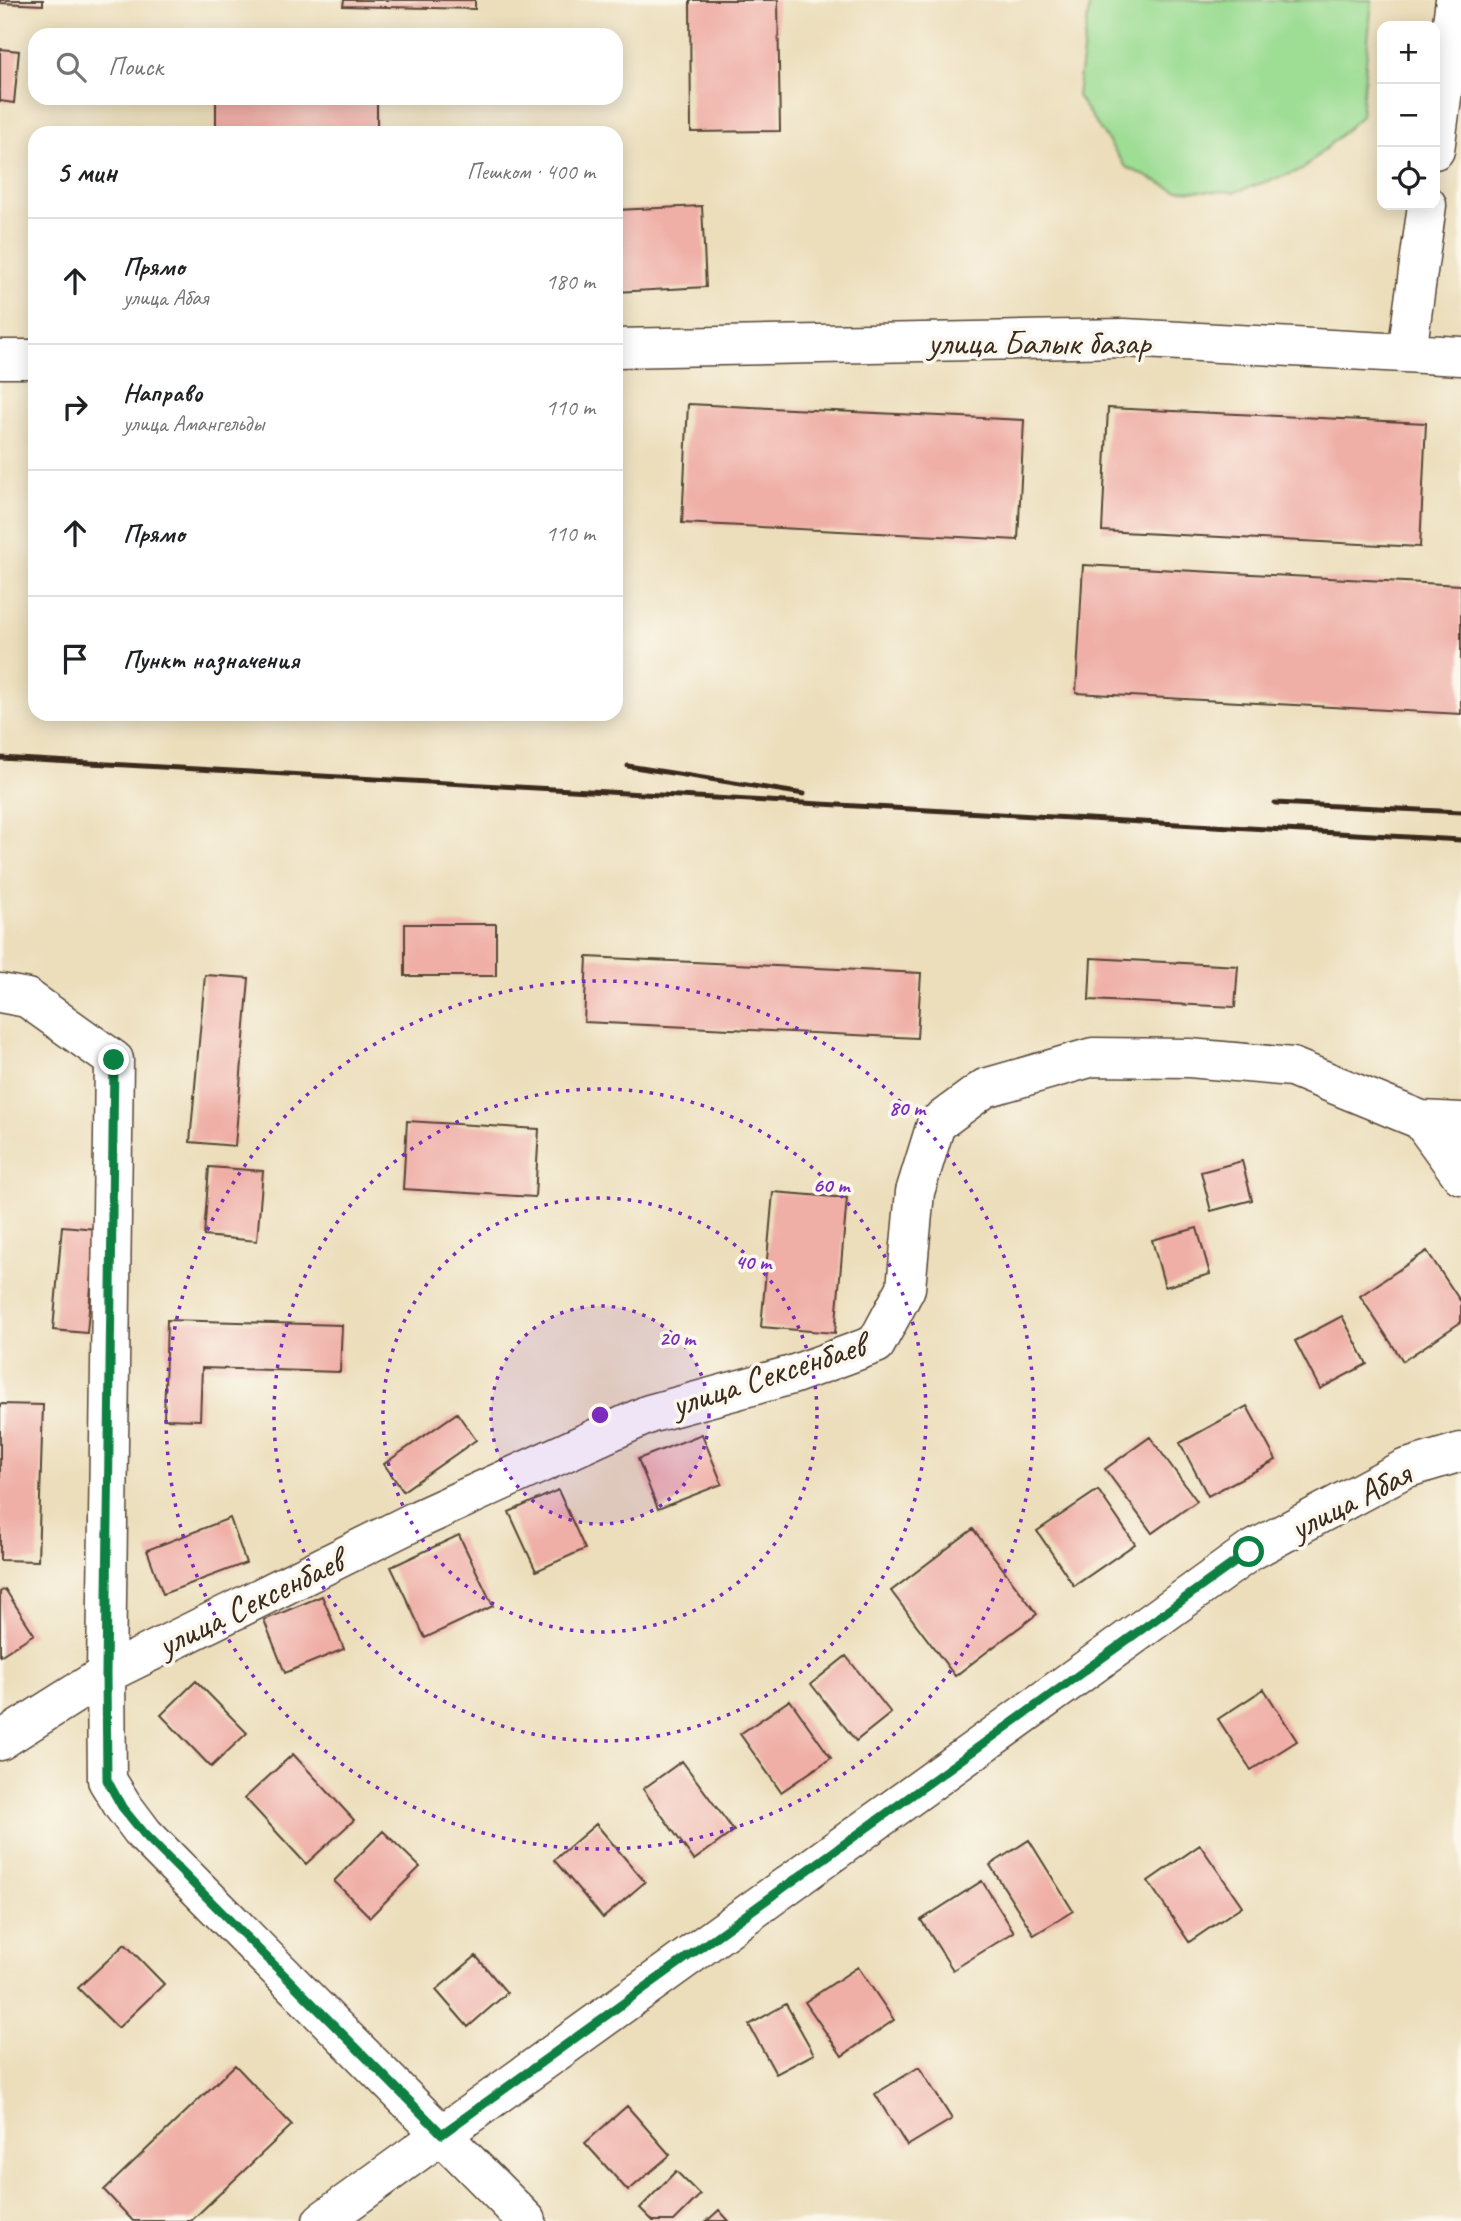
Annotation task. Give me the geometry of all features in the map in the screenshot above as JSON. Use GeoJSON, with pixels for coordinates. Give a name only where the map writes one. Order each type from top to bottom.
{"type":"FeatureCollection","features":[{"type":"Feature","properties":{"kind":"street"},"geometry":{"type":"LineString","coordinates":[[1435,147],[1455,0]]}},
{"type":"Feature","properties":{"kind":"street"},"geometry":{"type":"LineString","coordinates":[[1407,353],[1426,210]]}},
{"type":"Feature","properties":{"kind":"street","name":"улица Балык базар"},"geometry":{"type":"LineString","coordinates":[[623,348],[1124,338],[1461,356]]}},
{"type":"Feature","properties":{"kind":"street"},"geometry":{"type":"LineString","coordinates":[[0,359],[28,359]]}},
{"type":"Feature","properties":{"kind":"street"},"geometry":{"type":"LineString","coordinates":[[0,993],[27,998],[114,1060],[107,1780],[122,1807],[144,1834],[527,2221]]}},
{"type":"Feature","properties":{"kind":"street","name":"улица Сексенбаев"},"geometry":{"type":"LineString","coordinates":[[0,1741],[106,1674],[419,1519],[649,1414],[792,1375],[876,1344],[906,1288],[915,1192],[936,1124],[985,1088],[1093,1058],[1189,1058],[1292,1068],[1421,1120],[1461,1122]]}},
{"type":"Feature","properties":{"kind":"street"},"geometry":{"type":"LineString","coordinates":[[1421,1120],[1461,1175]]}},
{"type":"Feature","properties":{"kind":"street","name":"улица Абая"},"geometry":{"type":"LineString","coordinates":[[322,2221],[1249,1552],[1404,1469],[1461,1452]]}},
{"type":"Feature","properties":{"kind":"green space"},"geometry":{"type":"Polygon","coordinates":[[[1090,0],[1372,0],[1361,116],[1302,170],[1235,192],[1175,190],[1126,167],[1077,96],[1090,0]]]}},
{"type":"Feature","properties":{"kind":"building"},"geometry":{"type":"Polygon","coordinates":[[[0,0],[43,0],[43,5],[0,3],[0,0]]]}},
{"type":"Feature","properties":{"kind":"building"},"geometry":{"type":"Polygon","coordinates":[[[344,0],[475,0],[475,9],[343,6],[344,0]]]}},
{"type":"Feature","properties":{"kind":"building"},"geometry":{"type":"Polygon","coordinates":[[[690,0],[778,0],[780,131],[691,132],[690,0]]]}},
{"type":"Feature","properties":{"kind":"building"},"geometry":{"type":"Polygon","coordinates":[[[0,49],[19,51],[14,103],[0,101],[0,49]]]}},
{"type":"Feature","properties":{"kind":"building"},"geometry":{"type":"Polygon","coordinates":[[[216,105],[377,105],[377,126],[216,126],[216,105]]]}},
{"type":"Feature","properties":{"kind":"building"},"geometry":{"type":"Polygon","coordinates":[[[702,206],[706,287],[623,292],[623,210],[702,206]]]}},
{"type":"Feature","properties":{"kind":"building"},"geometry":{"type":"Polygon","coordinates":[[[688,404],[1024,420],[1018,540],[682,523],[688,404]]]}},
{"type":"Feature","properties":{"kind":"building"},"geometry":{"type":"Polygon","coordinates":[[[1108,408],[1426,423],[1420,547],[1102,531],[1108,408]]]}},
{"type":"Feature","properties":{"kind":"building"},"geometry":{"type":"Polygon","coordinates":[[[1083,565],[1461,585],[1461,714],[1076,693],[1083,565]]]}},
{"type":"Feature","properties":{"kind":"building"},"geometry":{"type":"Polygon","coordinates":[[[405,924],[496,924],[496,976],[405,976],[405,924]]]}},
{"type":"Feature","properties":{"kind":"building"},"geometry":{"type":"Polygon","coordinates":[[[587,957],[921,973],[917,1038],[584,1022],[587,957]]]}},
{"type":"Feature","properties":{"kind":"building"},"geometry":{"type":"Polygon","coordinates":[[[1091,958],[1238,966],[1235,1007],[1089,1000],[1091,958]]]}},
{"type":"Feature","properties":{"kind":"building"},"geometry":{"type":"Polygon","coordinates":[[[205,975],[249,978],[235,1146],[190,1142],[205,975]]]}},
{"type":"Feature","properties":{"kind":"building"},"geometry":{"type":"Polygon","coordinates":[[[407,1121],[539,1129],[535,1197],[403,1189],[407,1121]]]}},
{"type":"Feature","properties":{"kind":"building"},"geometry":{"type":"Polygon","coordinates":[[[1242,1161],[1252,1200],[1211,1211],[1201,1172],[1242,1161]]]}},
{"type":"Feature","properties":{"kind":"building"},"geometry":{"type":"Polygon","coordinates":[[[209,1167],[263,1171],[257,1241],[204,1236],[209,1167]]]}},
{"type":"Feature","properties":{"kind":"building"},"geometry":{"type":"Polygon","coordinates":[[[773,1192],[847,1198],[835,1333],[761,1327],[773,1192]]]}},
{"type":"Feature","properties":{"kind":"building"},"geometry":{"type":"Polygon","coordinates":[[[62,1226],[96,1229],[87,1333],[53,1330],[62,1226]]]}},
{"type":"Feature","properties":{"kind":"building"},"geometry":{"type":"Polygon","coordinates":[[[1197,1228],[1210,1274],[1165,1287],[1152,1240],[1197,1228]]]}},
{"type":"Feature","properties":{"kind":"building"},"geometry":{"type":"Polygon","coordinates":[[[1427,1251],[1461,1302],[1461,1322],[1403,1361],[1360,1296],[1427,1251]]]}},
{"type":"Feature","properties":{"kind":"building"},"geometry":{"type":"Polygon","coordinates":[[[1342,1316],[1367,1364],[1320,1389],[1295,1341],[1342,1316]]]}},
{"type":"Feature","properties":{"kind":"building"},"geometry":{"type":"Polygon","coordinates":[[[167,1320],[342,1325],[340,1372],[202,1368],[200,1420],[164,1419],[167,1320]]]}},
{"type":"Feature","properties":{"kind":"building"},"geometry":{"type":"Polygon","coordinates":[[[0,1404],[43,1405],[38,1561],[0,1560],[0,1404]]]}},
{"type":"Feature","properties":{"kind":"building"},"geometry":{"type":"Polygon","coordinates":[[[1247,1406],[1276,1460],[1208,1496],[1180,1443],[1247,1406]]]}},
{"type":"Feature","properties":{"kind":"building"},"geometry":{"type":"Polygon","coordinates":[[[457,1413],[476,1440],[403,1491],[384,1464],[457,1413]]]}},
{"type":"Feature","properties":{"kind":"building"},"geometry":{"type":"Polygon","coordinates":[[[702,1434],[722,1484],[658,1509],[638,1459],[702,1434]]]}},
{"type":"Feature","properties":{"kind":"building"},"geometry":{"type":"Polygon","coordinates":[[[1150,1437],[1197,1501],[1152,1533],[1105,1469],[1150,1437]]]}},
{"type":"Feature","properties":{"kind":"building"},"geometry":{"type":"Polygon","coordinates":[[[558,1490],[585,1549],[536,1571],[509,1512],[558,1490]]]}},
{"type":"Feature","properties":{"kind":"building"},"geometry":{"type":"Polygon","coordinates":[[[1098,1490],[1135,1544],[1074,1586],[1037,1531],[1098,1490]]]}},
{"type":"Feature","properties":{"kind":"building"},"geometry":{"type":"Polygon","coordinates":[[[230,1518],[246,1563],[163,1594],[147,1550],[230,1518]]]}},
{"type":"Feature","properties":{"kind":"building"},"geometry":{"type":"Polygon","coordinates":[[[973,1529],[1037,1614],[955,1676],[891,1591],[973,1529]]]}},
{"type":"Feature","properties":{"kind":"building"},"geometry":{"type":"Polygon","coordinates":[[[459,1535],[493,1606],[425,1638],[391,1567],[459,1535]]]}},
{"type":"Feature","properties":{"kind":"building"},"geometry":{"type":"Polygon","coordinates":[[[5,1589],[34,1634],[0,1656],[0,1592],[5,1589]]]}},
{"type":"Feature","properties":{"kind":"building"},"geometry":{"type":"Polygon","coordinates":[[[322,1596],[344,1649],[285,1673],[264,1620],[322,1596]]]}},
{"type":"Feature","properties":{"kind":"building"},"geometry":{"type":"Polygon","coordinates":[[[846,1656],[891,1713],[856,1741],[811,1684],[846,1656]]]}},
{"type":"Feature","properties":{"kind":"building"},"geometry":{"type":"Polygon","coordinates":[[[196,1681],[247,1733],[211,1767],[161,1715],[196,1681]]]}},
{"type":"Feature","properties":{"kind":"building"},"geometry":{"type":"Polygon","coordinates":[[[1264,1689],[1297,1741],[1251,1770],[1218,1719],[1264,1689]]]}},
{"type":"Feature","properties":{"kind":"building"},"geometry":{"type":"Polygon","coordinates":[[[790,1700],[831,1758],[781,1792],[740,1734],[790,1700]]]}},
{"type":"Feature","properties":{"kind":"building"},"geometry":{"type":"Polygon","coordinates":[[[293,1754],[354,1820],[306,1864],[245,1798],[293,1754]]]}},
{"type":"Feature","properties":{"kind":"building"},"geometry":{"type":"Polygon","coordinates":[[[682,1761],[734,1831],[694,1860],[643,1789],[682,1761]]]}},
{"type":"Feature","properties":{"kind":"building"},"geometry":{"type":"Polygon","coordinates":[[[596,1824],[645,1882],[603,1918],[554,1860],[596,1824]]]}},
{"type":"Feature","properties":{"kind":"building"},"geometry":{"type":"Polygon","coordinates":[[[383,1831],[420,1867],[370,1917],[334,1881],[383,1831]]]}},
{"type":"Feature","properties":{"kind":"building"},"geometry":{"type":"Polygon","coordinates":[[[1029,1840],[1073,1911],[1034,1935],[990,1865],[1029,1840]]]}},
{"type":"Feature","properties":{"kind":"building"},"geometry":{"type":"Polygon","coordinates":[[[1200,1845],[1242,1906],[1189,1942],[1148,1881],[1200,1845]]]}},
{"type":"Feature","properties":{"kind":"building"},"geometry":{"type":"Polygon","coordinates":[[[982,1881],[1014,1932],[953,1970],[921,1920],[982,1881]]]}},
{"type":"Feature","properties":{"kind":"building"},"geometry":{"type":"Polygon","coordinates":[[[125,1944],[164,1984],[118,2028],[78,1988],[125,1944]]]}},
{"type":"Feature","properties":{"kind":"building"},"geometry":{"type":"Polygon","coordinates":[[[476,1956],[507,1993],[468,2027],[436,1990],[476,1956]]]}},
{"type":"Feature","properties":{"kind":"building"},"geometry":{"type":"Polygon","coordinates":[[[858,1967],[894,2020],[842,2056],[805,2002],[858,1967]]]}},
{"type":"Feature","properties":{"kind":"building"},"geometry":{"type":"Polygon","coordinates":[[[786,2004],[814,2054],[776,2074],[749,2025],[786,2004]]]}},
{"type":"Feature","properties":{"kind":"building"},"geometry":{"type":"Polygon","coordinates":[[[235,2065],[292,2125],[191,2221],[133,2221],[104,2190],[235,2065]]]}},
{"type":"Feature","properties":{"kind":"building"},"geometry":{"type":"Polygon","coordinates":[[[919,2067],[952,2119],[907,2146],[875,2094],[919,2067]]]}},
{"type":"Feature","properties":{"kind":"building"},"geometry":{"type":"Polygon","coordinates":[[[627,2106],[670,2155],[628,2191],[585,2143],[627,2106]]]}},
{"type":"Feature","properties":{"kind":"building"},"geometry":{"type":"Polygon","coordinates":[[[676,2171],[700,2195],[674,2221],[653,2221],[640,2208],[676,2171]]]}},
{"type":"Feature","properties":{"kind":"building"},"geometry":{"type":"Polygon","coordinates":[[[719,2210],[729,2221],[707,2221],[719,2210]]]}},
{"type":"Feature","properties":{"kind":"railway"},"geometry":{"type":"LineString","coordinates":[[0,758],[1461,840]]}},
{"type":"Feature","properties":{"kind":"railway"},"geometry":{"type":"LineString","coordinates":[[628,766],[804,794]]}},
{"type":"Feature","properties":{"kind":"railway"},"geometry":{"type":"LineString","coordinates":[[1275,803],[1461,812]]}},
{"type":"Feature","properties":{"kind":"route"},"geometry":{"type":"LineString","coordinates":[[114,1060],[107,1780],[122,1807],[144,1834],[442,2134],[1249,1552]]}}]}
